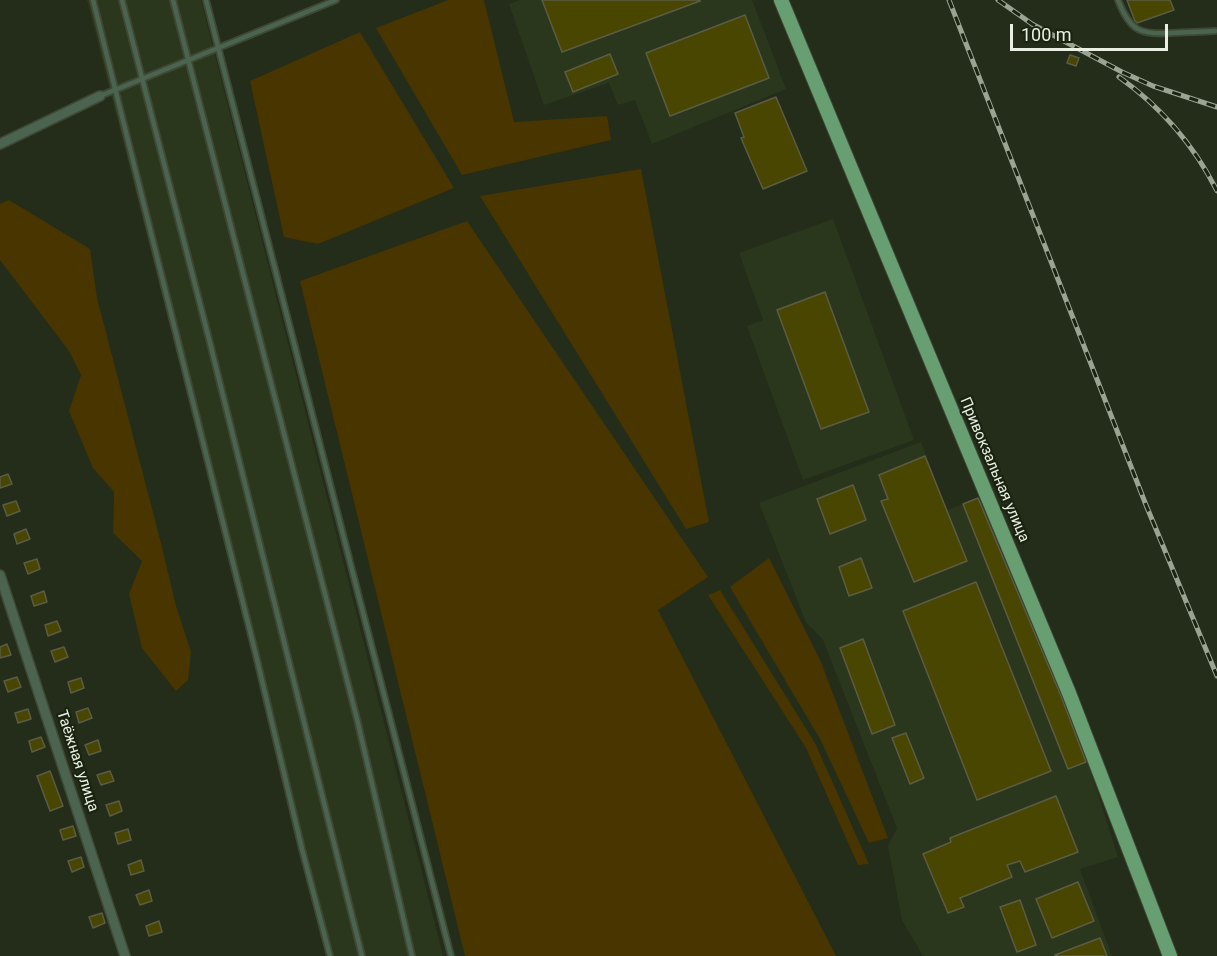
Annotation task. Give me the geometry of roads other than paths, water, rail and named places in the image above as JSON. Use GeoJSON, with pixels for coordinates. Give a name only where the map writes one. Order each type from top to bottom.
{"type":"FeatureCollection","features":[{"type":"Feature","properties":{"kind":"main road","name":"Привокзальная улица"},"geometry":{"type":"LineString","coordinates":[[781,0],[1069,693],[1170,956]]}},
{"type":"Feature","properties":{"kind":"street"},"geometry":{"type":"LineString","coordinates":[[0,144],[100,96]]}},
{"type":"Feature","properties":{"kind":"street","name":"Таёжная улица"},"geometry":{"type":"LineString","coordinates":[[0,575],[125,956]]}},
{"type":"Feature","properties":{"kind":"lane"},"geometry":{"type":"LineString","coordinates":[[93,0],[330,956]]}},
{"type":"Feature","properties":{"kind":"lane"},"geometry":{"type":"LineString","coordinates":[[122,0],[212,350],[362,956]]}},
{"type":"Feature","properties":{"kind":"lane"},"geometry":{"type":"LineString","coordinates":[[173,0],[357,719],[412,956]]}},
{"type":"Feature","properties":{"kind":"lane"},"geometry":{"type":"LineString","coordinates":[[206,0],[451,956]]}},
{"type":"Feature","properties":{"kind":"lane"},"geometry":{"type":"LineString","coordinates":[[100,96],[336,0]]}},
{"type":"Feature","properties":{"kind":"lane"},"geometry":{"type":"LineString","coordinates":[[1118,0],[1131,24],[1149,34],[1215,31]]}},
{"type":"Feature","properties":{"kind":"railway"},"geometry":{"type":"LineString","coordinates":[[949,0],[1146,505],[1217,676]]}},
{"type":"Feature","properties":{"kind":"railway"},"geometry":{"type":"LineString","coordinates":[[998,0],[1032,24],[1122,72],[1153,86],[1217,107]]}},
{"type":"Feature","properties":{"kind":"railway"},"geometry":{"type":"LineString","coordinates":[[1119,77],[1149,101],[1175,128],[1198,158],[1217,191]]}}]}
